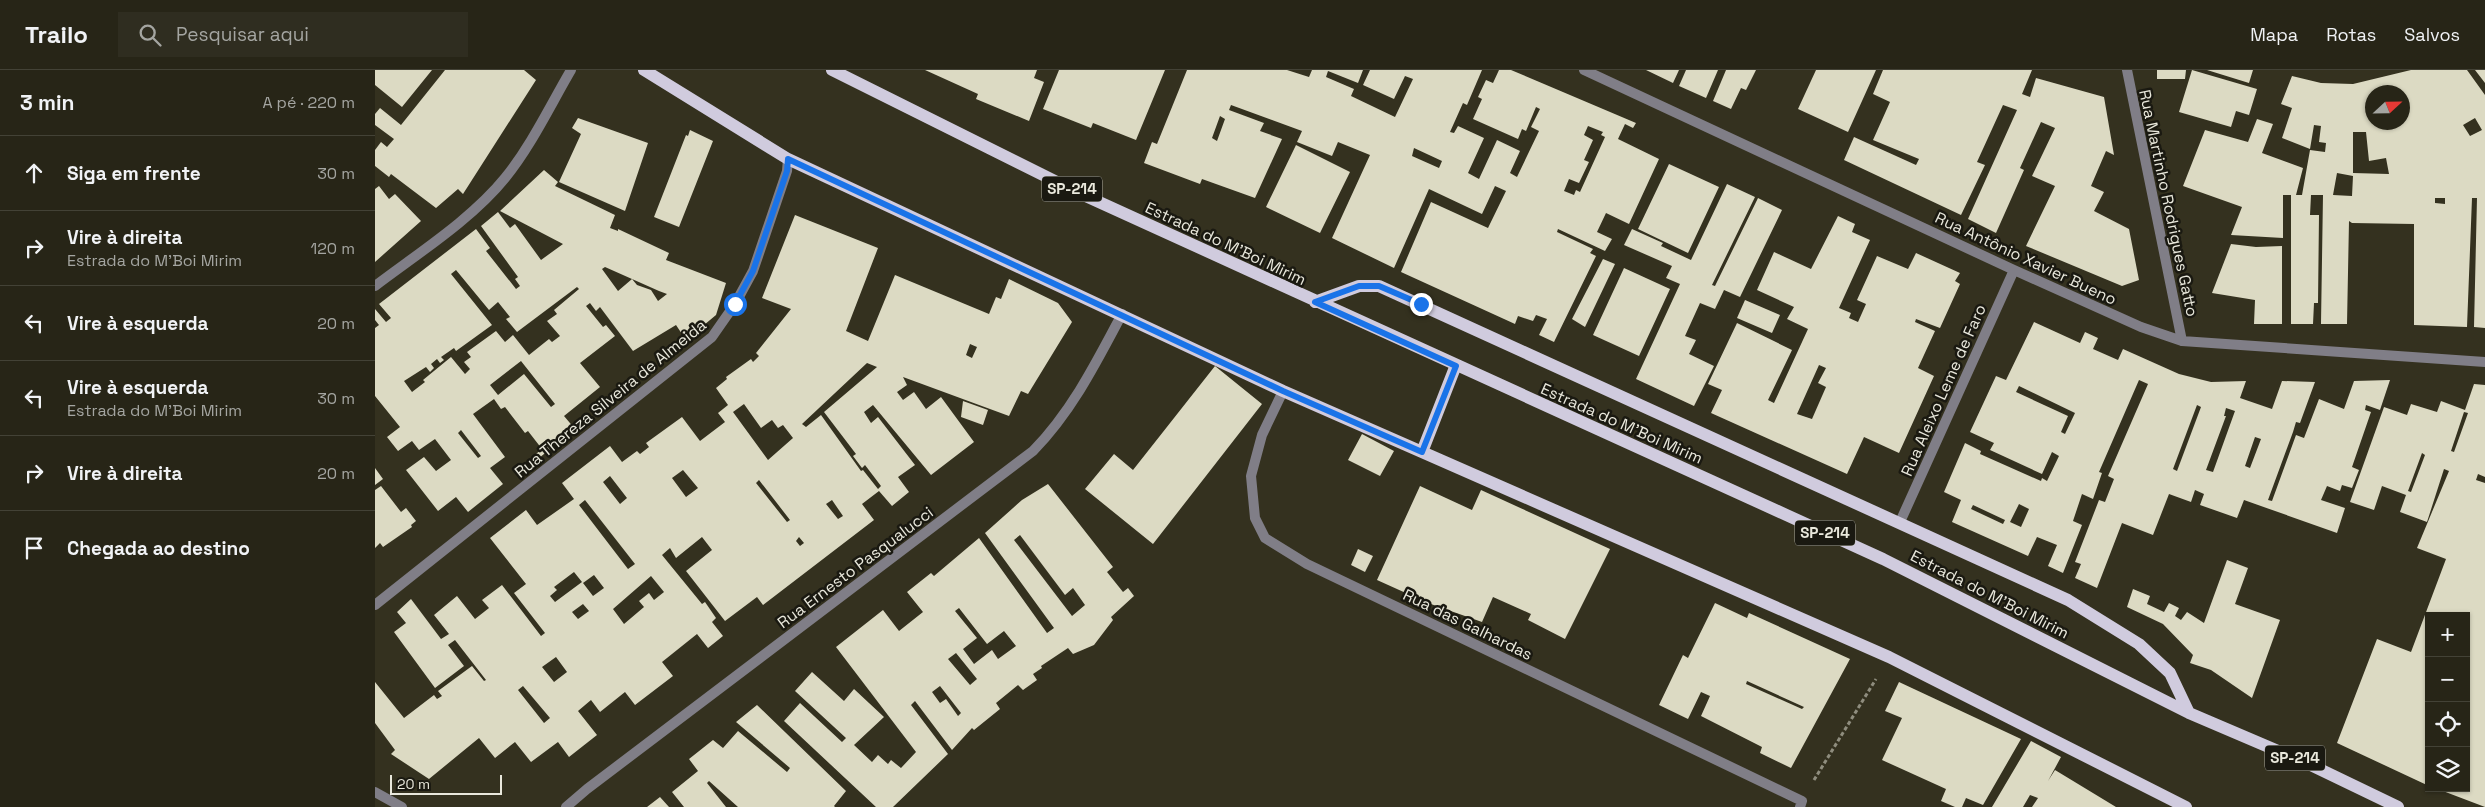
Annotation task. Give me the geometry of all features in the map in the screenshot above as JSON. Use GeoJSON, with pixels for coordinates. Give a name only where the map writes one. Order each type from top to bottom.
{"type":"FeatureCollection","features":[{"type":"Feature","properties":{"kind":"main road"},"geometry":{"type":"LineString","coordinates":[[644,70],[788,159],[1283,391],[1889,657],[2183,806]]}},
{"type":"Feature","properties":{"kind":"main road","name":"Estrada do M'Boi Mirim"},"geometry":{"type":"LineString","coordinates":[[832,70],[1077,192],[1883,559],[2189,712],[2311,765],[2398,807]]}},
{"type":"Feature","properties":{"kind":"main road"},"geometry":{"type":"LineString","coordinates":[[1315,302],[1359,286],[1379,286],[2069,600],[2139,644],[2170,673],[2189,712]]}},
{"type":"Feature","properties":{"kind":"main road"},"geometry":{"type":"LineString","coordinates":[[1422,452],[1456,366]]}},
{"type":"Feature","properties":{"kind":"street"},"geometry":{"type":"LineString","coordinates":[[375,286],[482,203],[505,178],[529,144],[571,70]]}},
{"type":"Feature","properties":{"kind":"street","name":"Rua Antônio Xavier Bueno"},"geometry":{"type":"LineString","coordinates":[[1584,70],[2014,270],[2141,327],[2182,341],[2485,362]]}},
{"type":"Feature","properties":{"kind":"street","name":"Rua Martinho Rodrigues Gatto"},"geometry":{"type":"LineString","coordinates":[[2127,70],[2182,341]]}},
{"type":"Feature","properties":{"kind":"street","name":"Rua Thereza Silveira de Almeida"},"geometry":{"type":"LineString","coordinates":[[375,605],[713,337],[735,304],[753,271],[787,171],[788,159]]}},
{"type":"Feature","properties":{"kind":"street","name":"Rua Aleixo Leme de Faro"},"geometry":{"type":"LineString","coordinates":[[1900,522],[2014,270]]}},
{"type":"Feature","properties":{"kind":"street","name":"Rua Ernesto Pasqualucci"},"geometry":{"type":"LineString","coordinates":[[566,807],[595,783],[1033,451],[1053,430],[1079,393],[1122,314]]}},
{"type":"Feature","properties":{"kind":"street","name":"Rua das Galhardas"},"geometry":{"type":"LineString","coordinates":[[1283,391],[1262,435],[1251,476],[1255,518],[1265,538],[1307,564],[1801,804]]}},
{"type":"Feature","properties":{"kind":"street"},"geometry":{"type":"LineString","coordinates":[[375,792],[402,807]]}},
{"type":"Feature","properties":{"kind":"path"},"geometry":{"type":"LineString","coordinates":[[1801,804],[1889,657]]}},
{"type":"Feature","properties":{"kind":"building"},"geometry":{"type":"Polygon","coordinates":[[[375,70],[432,70],[402,107],[375,85],[375,70]]]}},
{"type":"Feature","properties":{"kind":"building"},"geometry":{"type":"Polygon","coordinates":[[[445,70],[524,70],[536,80],[463,194],[458,189],[436,208],[391,174],[389,177],[375,166],[375,150],[381,142],[387,147],[394,139],[375,125],[375,114],[380,108],[401,125],[445,70]]]}},
{"type":"Feature","properties":{"kind":"building"},"geometry":{"type":"Polygon","coordinates":[[[925,70],[1037,70],[1034,78],[1044,82],[1029,121],[976,99],[978,94],[925,70]]]}},
{"type":"Feature","properties":{"kind":"building"},"geometry":{"type":"Polygon","coordinates":[[[1059,70],[1165,70],[1136,140],[1093,123],[1091,128],[1043,109],[1059,70]]]}},
{"type":"Feature","properties":{"kind":"building"},"geometry":{"type":"Polygon","coordinates":[[[1187,70],[1287,70],[1309,77],[1312,70],[1363,70],[1358,83],[1328,71],[1326,77],[1354,89],[1351,96],[1395,117],[1413,79],[1405,76],[1394,99],[1363,85],[1370,70],[1482,70],[1467,105],[1463,103],[1450,132],[1454,133],[1458,126],[1484,138],[1468,173],[1479,179],[1497,140],[1520,151],[1510,173],[1517,177],[1539,131],[1531,127],[1540,109],[1536,107],[1526,131],[1522,129],[1518,139],[1473,119],[1482,99],[1478,97],[1486,80],[1493,83],[1499,70],[1511,70],[1636,123],[1633,128],[1625,124],[1618,139],[1659,159],[1629,224],[1606,213],[1597,232],[1612,239],[1605,251],[1558,229],[1557,232],[1593,249],[1590,253],[1596,256],[1554,342],[1539,335],[1547,319],[1536,315],[1533,321],[1518,316],[1515,324],[1401,272],[1431,202],[1488,228],[1506,191],[1495,186],[1482,214],[1429,189],[1394,268],[1332,238],[1370,155],[1338,142],[1332,156],[1297,142],[1302,131],[1231,105],[1229,110],[1264,123],[1260,131],[1282,139],[1255,198],[1202,179],[1200,184],[1144,163],[1152,142],[1157,144],[1187,70]],[[1220,116],[1212,138],[1217,141],[1225,119],[1220,116]],[[1588,126],[1584,135],[1593,140],[1584,160],[1589,162],[1579,183],[1569,179],[1564,191],[1574,195],[1576,190],[1580,192],[1605,137],[1601,135],[1603,132],[1588,126]],[[1414,148],[1412,156],[1439,168],[1442,161],[1414,148]]]}},
{"type":"Feature","properties":{"kind":"building"},"geometry":{"type":"Polygon","coordinates":[[[1646,70],[1679,70],[1673,83],[1646,70]]]}},
{"type":"Feature","properties":{"kind":"building"},"geometry":{"type":"Polygon","coordinates":[[[1686,70],[1718,70],[1706,98],[1679,86],[1686,70]]]}},
{"type":"Feature","properties":{"kind":"building"},"geometry":{"type":"Polygon","coordinates":[[[1726,70],[1756,70],[1746,90],[1741,88],[1731,109],[1713,101],[1726,70]]]}},
{"type":"Feature","properties":{"kind":"building"},"geometry":{"type":"Polygon","coordinates":[[[1816,70],[1876,70],[1848,132],[1798,109],[1816,70]]]}},
{"type":"Feature","properties":{"kind":"building"},"geometry":{"type":"Polygon","coordinates":[[[1883,70],[2032,70],[2022,94],[2030,97],[2036,78],[2104,97],[2114,155],[2106,151],[2091,186],[2104,192],[2094,211],[2129,229],[2139,280],[2122,286],[2026,246],[2055,186],[2032,176],[2055,128],[2041,122],[2020,168],[2024,170],[1996,233],[1968,219],[2017,110],[2003,105],[1977,162],[1985,165],[1961,215],[1844,160],[1854,137],[1916,165],[1919,159],[1873,140],[1890,102],[1873,94],[1883,70]]]}},
{"type":"Feature","properties":{"kind":"building"},"geometry":{"type":"Polygon","coordinates":[[[2157,70],[2186,70],[2185,79],[2157,79],[2157,70]]]}},
{"type":"Feature","properties":{"kind":"building"},"geometry":{"type":"Polygon","coordinates":[[[2192,70],[2257,89],[2249,115],[2236,111],[2231,127],[2179,112],[2192,70]]]}},
{"type":"Feature","properties":{"kind":"building"},"geometry":{"type":"Polygon","coordinates":[[[2207,70],[2253,70],[2249,83],[2207,70]]]}},
{"type":"Feature","properties":{"kind":"building"},"geometry":{"type":"Polygon","coordinates":[[[2411,70],[2467,70],[2485,95],[2485,328],[2474,327],[2477,198],[2472,198],[2467,327],[2414,325],[2414,224],[2352,223],[2349,221],[2347,324],[2321,324],[2323,195],[2311,195],[2310,215],[2319,215],[2318,303],[2314,303],[2313,324],[2291,324],[2291,195],[2283,195],[2283,238],[2231,235],[2242,207],[2183,186],[2205,130],[2248,142],[2257,119],[2273,124],[2262,153],[2303,168],[2296,195],[2302,195],[2310,150],[2325,152],[2326,143],[2319,142],[2321,126],[2314,125],[2310,149],[2282,138],[2292,108],[2281,104],[2292,76],[2321,83],[2353,84],[2411,70]],[[2475,118],[2463,125],[2470,136],[2482,130],[2475,118]],[[2353,132],[2353,173],[2389,174],[2386,158],[2369,161],[2366,132],[2353,132]],[[2337,173],[2333,195],[2352,196],[2353,176],[2337,173]],[[2435,198],[2435,203],[2445,204],[2445,198],[2435,198]]]}},
{"type":"Feature","properties":{"kind":"building"},"geometry":{"type":"Polygon","coordinates":[[[2475,70],[2485,70],[2485,83],[2475,70]]]}},
{"type":"Feature","properties":{"kind":"building"},"geometry":{"type":"Polygon","coordinates":[[[578,118],[648,143],[625,211],[559,182],[581,134],[572,128],[578,118]]]}},
{"type":"Feature","properties":{"kind":"building"},"geometry":{"type":"Polygon","coordinates":[[[690,130],[713,141],[679,227],[654,217],[686,135],[688,136],[690,130]]]}},
{"type":"Feature","properties":{"kind":"building"},"geometry":{"type":"Polygon","coordinates":[[[1296,145],[1350,172],[1320,233],[1266,207],[1296,145]]]}},
{"type":"Feature","properties":{"kind":"building"},"geometry":{"type":"Polygon","coordinates":[[[1669,164],[1719,187],[1688,253],[1638,229],[1669,164]]]}},
{"type":"Feature","properties":{"kind":"building"},"geometry":{"type":"Polygon","coordinates":[[[544,170],[558,182],[555,186],[615,215],[610,228],[618,231],[618,229],[669,253],[666,260],[726,283],[716,315],[686,340],[676,325],[633,351],[600,307],[596,311],[590,303],[586,306],[603,327],[606,325],[615,336],[580,363],[600,387],[564,416],[575,429],[539,458],[536,454],[542,449],[528,431],[525,433],[505,407],[501,409],[494,399],[473,414],[505,457],[490,468],[503,484],[468,512],[456,497],[438,511],[406,470],[424,457],[436,471],[451,460],[435,439],[419,450],[412,441],[398,451],[387,437],[400,427],[375,396],[375,328],[379,325],[375,320],[375,309],[386,322],[391,318],[379,304],[476,229],[490,248],[486,251],[516,289],[520,286],[515,279],[518,277],[481,226],[498,212],[510,228],[515,224],[541,260],[563,244],[500,211],[544,170]],[[605,267],[602,269],[618,291],[632,279],[605,267]],[[456,270],[451,274],[492,325],[456,351],[454,348],[441,357],[444,360],[440,363],[437,359],[431,364],[434,368],[430,372],[426,367],[404,381],[412,392],[425,382],[423,380],[451,357],[465,374],[470,369],[464,362],[471,357],[467,352],[496,331],[505,342],[513,335],[529,355],[549,339],[552,342],[560,336],[547,321],[557,314],[554,310],[579,289],[577,287],[517,332],[506,319],[510,317],[498,302],[489,310],[456,270]],[[632,279],[637,285],[651,290],[658,301],[667,294],[632,279]],[[521,361],[490,385],[498,395],[524,374],[551,407],[555,404],[521,361]],[[461,430],[458,433],[478,458],[481,456],[461,430]]]}},
{"type":"Feature","properties":{"kind":"building"},"geometry":{"type":"Polygon","coordinates":[[[1727,184],[1755,197],[1712,285],[1715,286],[1758,198],[1782,210],[1740,297],[1724,290],[1715,309],[1700,303],[1685,336],[1696,340],[1689,354],[1714,366],[1694,406],[1636,379],[1680,284],[1666,278],[1672,266],[1624,245],[1632,229],[1663,243],[1661,246],[1691,260],[1727,184]]]}},
{"type":"Feature","properties":{"kind":"building"},"geometry":{"type":"Polygon","coordinates":[[[379,186],[389,199],[395,194],[421,221],[375,262],[375,189],[379,186]]]}},
{"type":"Feature","properties":{"kind":"building"},"geometry":{"type":"Polygon","coordinates":[[[795,215],[878,248],[846,331],[868,341],[895,275],[989,314],[996,297],[1001,299],[1009,279],[1058,303],[1072,322],[1028,394],[1021,391],[1009,416],[903,377],[907,385],[897,392],[903,400],[914,392],[926,409],[941,397],[974,442],[931,475],[873,405],[864,412],[871,423],[878,417],[915,465],[898,477],[909,492],[892,506],[879,491],[862,504],[874,520],[763,605],[757,597],[725,621],[686,571],[712,550],[702,537],[676,558],[670,548],[662,555],[702,604],[705,602],[716,618],[712,622],[723,636],[708,648],[697,634],[662,662],[673,676],[635,705],[625,692],[600,712],[591,700],[578,711],[597,735],[569,757],[558,742],[531,762],[515,742],[495,758],[479,738],[429,779],[391,754],[395,750],[375,723],[375,682],[404,718],[434,695],[437,699],[442,696],[438,691],[472,666],[484,681],[486,680],[455,640],[448,645],[464,666],[435,688],[394,632],[406,623],[397,612],[411,599],[441,639],[449,634],[434,615],[457,596],[475,619],[489,608],[482,600],[502,585],[541,636],[545,633],[514,593],[526,584],[490,538],[526,510],[537,525],[574,499],[562,483],[610,446],[622,462],[637,451],[640,454],[649,447],[646,443],[682,417],[700,441],[725,422],[718,413],[728,405],[716,388],[727,379],[726,377],[751,359],[753,362],[759,356],[756,353],[791,309],[762,298],[795,215]],[[970,344],[966,355],[972,358],[977,347],[970,344]],[[867,363],[802,424],[806,427],[821,415],[861,471],[863,470],[878,489],[881,486],[865,465],[862,468],[853,456],[856,454],[824,412],[877,367],[867,363]],[[744,404],[733,412],[768,460],[793,438],[783,425],[778,428],[772,420],[761,428],[744,404]],[[683,470],[672,478],[686,497],[698,488],[683,470]],[[610,476],[603,482],[620,504],[627,498],[610,476]],[[759,480],[756,483],[787,522],[790,520],[759,480]],[[585,500],[579,505],[628,569],[635,564],[585,500]],[[832,500],[826,504],[838,519],[843,516],[832,500]],[[799,537],[796,541],[800,546],[804,543],[799,537]],[[574,572],[554,587],[557,590],[550,596],[555,602],[582,582],[574,572]],[[594,575],[583,583],[593,596],[604,588],[594,575]],[[651,576],[613,609],[624,624],[644,607],[639,601],[649,593],[654,600],[664,592],[651,576]],[[583,604],[572,612],[578,619],[589,611],[583,604]],[[556,657],[542,667],[554,682],[567,672],[556,657]],[[523,686],[518,690],[544,723],[550,718],[523,686]]]}},
{"type":"Feature","properties":{"kind":"building"},"geometry":{"type":"Polygon","coordinates":[[[1838,216],[1855,224],[1852,232],[1870,240],[1839,308],[1851,313],[1849,318],[1858,322],[1866,304],[1857,300],[1877,256],[1908,269],[1916,253],[1960,273],[1955,281],[1960,284],[1940,328],[1916,319],[1915,322],[1935,331],[1918,368],[1934,376],[1899,453],[1864,437],[1847,474],[1711,413],[1722,390],[1708,384],[1737,323],[1792,350],[1768,400],[1774,403],[1808,329],[1787,319],[1794,307],[1757,290],[1774,252],[1811,269],[1838,216]],[[1819,365],[1797,414],[1812,419],[1826,387],[1818,383],[1826,368],[1819,365]]]}},
{"type":"Feature","properties":{"kind":"building"},"geometry":{"type":"Polygon","coordinates":[[[2231,244],[2256,247],[2282,246],[2282,324],[2254,324],[2255,300],[2212,293],[2231,244]]]}},
{"type":"Feature","properties":{"kind":"building"},"geometry":{"type":"Polygon","coordinates":[[[1603,259],[1615,264],[1585,327],[1572,319],[1603,259]]]}},
{"type":"Feature","properties":{"kind":"building"},"geometry":{"type":"Polygon","coordinates":[[[1624,268],[1670,289],[1639,356],[1593,335],[1624,268]]]}},
{"type":"Feature","properties":{"kind":"building"},"geometry":{"type":"Polygon","coordinates":[[[1745,300],[1780,315],[1772,333],[1737,318],[1745,300]]]}},
{"type":"Feature","properties":{"kind":"building"},"geometry":{"type":"Polygon","coordinates":[[[2034,322],[2080,343],[2085,332],[2098,338],[2093,349],[2118,360],[2123,349],[2179,374],[2211,382],[2246,381],[2240,398],[2272,409],[2282,381],[2315,382],[2300,423],[2296,422],[2268,500],[2272,501],[2296,435],[2304,438],[2319,399],[2344,409],[2354,381],[2390,380],[2380,410],[2366,405],[2365,410],[2371,412],[2352,467],[2359,470],[2352,488],[2342,485],[2340,491],[2327,486],[2321,500],[2345,508],[2337,533],[2244,500],[2237,518],[2200,505],[2204,494],[2195,490],[2191,502],[2169,494],[2153,535],[2122,523],[2097,588],[2075,578],[2081,564],[2075,562],[2099,500],[2105,502],[2114,479],[2108,476],[2148,384],[2139,380],[2099,472],[2102,473],[2093,499],[2082,494],[2073,521],[2082,525],[2063,573],[2048,566],[2057,545],[2037,537],[2028,556],[1952,522],[1961,500],[1944,492],[1965,443],[1981,451],[1980,454],[2041,481],[2042,478],[2047,481],[2059,456],[2052,452],[2042,474],[1990,450],[1994,443],[1970,432],[1996,376],[2006,380],[2034,322]],[[2019,386],[2016,392],[2068,416],[2061,432],[2065,434],[2075,413],[2019,386]],[[2197,405],[2173,469],[2177,471],[2201,407],[2197,405]],[[2226,408],[2224,416],[2226,416],[2206,470],[2213,472],[2235,411],[2226,408]],[[2255,437],[2245,466],[2250,468],[2261,439],[2255,437]],[[2019,504],[2010,522],[2021,527],[2029,509],[2019,504]],[[1973,505],[1971,509],[2003,524],[2005,520],[1973,505]]]}},
{"type":"Feature","properties":{"kind":"building"},"geometry":{"type":"Polygon","coordinates":[[[1215,366],[1262,404],[1153,544],[1085,489],[1114,454],[1133,470],[1215,366]]]}},
{"type":"Feature","properties":{"kind":"building"},"geometry":{"type":"Polygon","coordinates":[[[2474,384],[2485,385],[2485,477],[2478,474],[2476,480],[2485,483],[2485,807],[2446,792],[2470,792],[2470,612],[2426,612],[2446,559],[2417,548],[2449,471],[2444,469],[2427,522],[2400,512],[2406,495],[2382,486],[2374,510],[2350,502],[2384,407],[2407,415],[2411,404],[2437,412],[2441,401],[2465,410],[2474,384]],[[2464,412],[2451,451],[2454,452],[2468,413],[2464,412]],[[2422,453],[2408,491],[2411,492],[2425,455],[2422,453]]]}},
{"type":"Feature","properties":{"kind":"building"},"geometry":{"type":"Polygon","coordinates":[[[963,401],[988,410],[983,425],[961,417],[963,401]]]}},
{"type":"Feature","properties":{"kind":"building"},"geometry":{"type":"Polygon","coordinates":[[[1362,434],[1394,451],[1380,476],[1348,460],[1362,434]]]}},
{"type":"Feature","properties":{"kind":"building"},"geometry":{"type":"Polygon","coordinates":[[[375,468],[383,479],[375,485],[375,468]]]}},
{"type":"Feature","properties":{"kind":"building"},"geometry":{"type":"Polygon","coordinates":[[[1048,484],[1113,567],[1107,572],[1123,592],[1128,588],[1134,596],[1111,617],[1113,620],[1094,645],[1073,654],[1068,648],[1041,666],[1042,668],[1033,674],[1037,680],[1023,690],[1018,685],[996,703],[1000,709],[974,730],[972,728],[952,750],[915,701],[911,705],[948,754],[893,807],[876,807],[784,721],[800,703],[842,742],[846,738],[795,691],[812,672],[844,701],[854,689],[884,717],[854,745],[872,762],[878,755],[888,764],[891,760],[901,768],[916,752],[836,647],[883,610],[899,631],[923,612],[907,592],[931,573],[934,576],[979,538],[1047,633],[1054,628],[985,533],[1022,500],[1048,484]],[[1020,535],[1014,540],[1072,616],[1085,605],[1073,588],[1065,595],[1020,535]],[[959,608],[955,611],[977,638],[963,649],[974,664],[992,650],[998,659],[1016,646],[1004,631],[987,644],[959,608]],[[956,653],[948,659],[970,685],[977,679],[956,653]],[[940,686],[932,692],[940,703],[946,699],[958,716],[961,713],[940,686]]]}},
{"type":"Feature","properties":{"kind":"building"},"geometry":{"type":"Polygon","coordinates":[[[381,486],[401,512],[406,508],[416,521],[411,525],[412,527],[383,547],[380,543],[375,548],[375,490],[381,486]]]}},
{"type":"Feature","properties":{"kind":"building"},"geometry":{"type":"Polygon","coordinates":[[[1420,486],[1472,510],[1481,490],[1610,549],[1565,639],[1528,620],[1531,614],[1493,597],[1482,622],[1428,603],[1377,580],[1420,486]]]}},
{"type":"Feature","properties":{"kind":"building"},"geometry":{"type":"Polygon","coordinates":[[[1358,549],[1373,556],[1365,572],[1351,565],[1358,549]]]}},
{"type":"Feature","properties":{"kind":"building"},"geometry":{"type":"Polygon","coordinates":[[[2227,560],[2248,568],[2235,604],[2280,620],[2252,698],[2211,670],[2190,663],[2193,655],[2163,624],[2127,607],[2133,589],[2150,596],[2147,604],[2164,612],[2169,603],[2179,608],[2175,616],[2181,620],[2187,612],[2204,623],[2227,560]]]}},
{"type":"Feature","properties":{"kind":"building"},"geometry":{"type":"Polygon","coordinates":[[[1715,603],[1747,618],[1749,613],[1850,659],[1791,768],[1760,753],[1762,747],[1701,716],[1710,696],[1701,692],[1688,719],[1659,705],[1683,655],[1688,658],[1715,603]],[[1747,681],[1746,684],[1802,709],[1804,707],[1747,681]]]}},
{"type":"Feature","properties":{"kind":"building"},"geometry":{"type":"Polygon","coordinates":[[[2425,615],[2425,784],[2337,743],[2377,639],[2411,652],[2425,615]]]}},
{"type":"Feature","properties":{"kind":"building"},"geometry":{"type":"Polygon","coordinates":[[[1899,682],[2021,739],[1983,805],[1966,798],[1962,807],[1955,807],[1941,801],[1946,789],[1882,760],[1902,718],[1885,711],[1899,682]]]}},
{"type":"Feature","properties":{"kind":"building"},"geometry":{"type":"Polygon","coordinates":[[[757,705],[846,791],[835,807],[738,807],[709,781],[707,783],[726,807],[684,807],[672,792],[698,771],[689,759],[713,740],[723,748],[738,731],[787,772],[790,768],[736,722],[757,705]]]}},
{"type":"Feature","properties":{"kind":"building"},"geometry":{"type":"Polygon","coordinates":[[[2031,741],[2061,757],[2048,781],[2055,770],[2116,807],[2032,807],[2038,798],[2030,795],[2023,807],[1992,807],[2031,741]]]}},
{"type":"Feature","properties":{"kind":"building"},"geometry":{"type":"Polygon","coordinates":[[[660,797],[669,807],[647,807],[660,797]]]}},
{"type":"Feature","properties":{"kind":"route"},"geometry":{"type":"LineString","coordinates":[[735,304],[753,271],[787,171],[788,159],[1283,391],[1422,452],[1456,366],[1315,302],[1359,286],[1379,286],[1421,304]]}}]}
